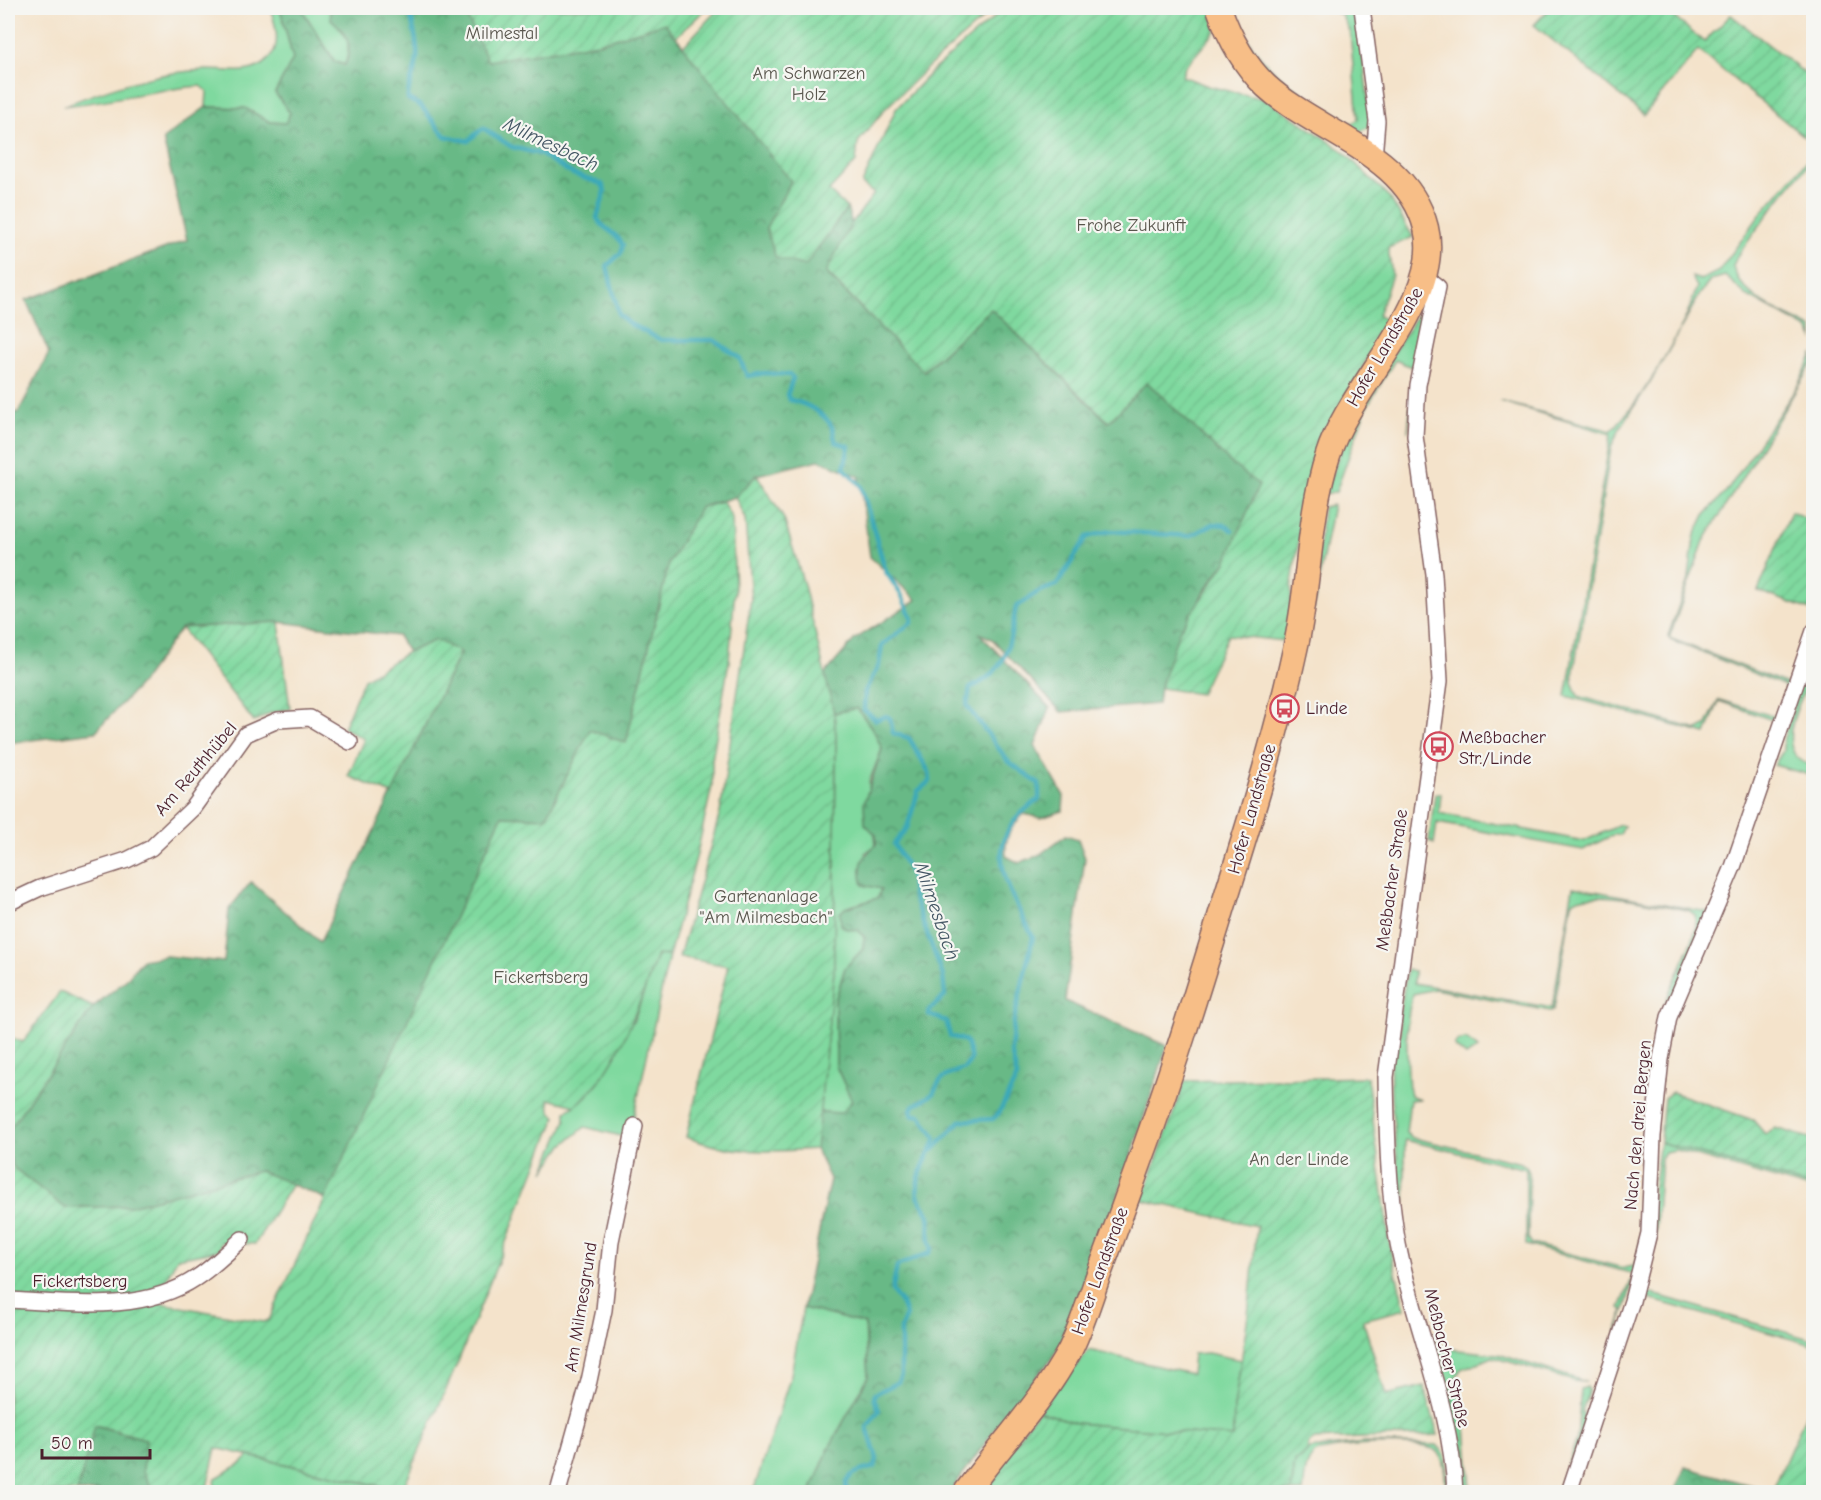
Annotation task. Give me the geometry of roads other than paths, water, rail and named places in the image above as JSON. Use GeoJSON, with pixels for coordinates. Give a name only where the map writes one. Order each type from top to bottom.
{"type":"FeatureCollection","features":[{"type":"Feature","properties":{"kind":"main road","name":"Hofer Landstraße"},"geometry":{"type":"LineString","coordinates":[[966,1492],[1055,1376],[1085,1314],[1172,1075],[1252,812],[1297,643],[1321,476],[1331,445],[1354,399],[1400,328],[1425,277],[1428,243],[1422,216],[1404,186],[1374,158],[1266,86],[1244,60],[1230,38],[1219,8]]}},
{"type":"Feature","properties":{"kind":"street"},"geometry":{"type":"LineString","coordinates":[[1362,8],[1377,121],[1374,158]]}},
{"type":"Feature","properties":{"kind":"street","name":"Meßbacher Straße"},"geometry":{"type":"LineString","coordinates":[[1425,277],[1438,287],[1418,385],[1415,436],[1434,574],[1440,681],[1405,919],[1386,1087],[1387,1140],[1400,1251],[1437,1390],[1454,1470],[1455,1492]]}},
{"type":"Feature","properties":{"kind":"street","name":"Nach den drei Bergen"},"geometry":{"type":"LineString","coordinates":[[1569,1492],[1632,1301],[1649,1233],[1653,1136],[1661,1059],[1669,1017],[1732,867],[1814,631]]}},
{"type":"Feature","properties":{"kind":"street","name":"Am Reuthhübel"},"geometry":{"type":"LineString","coordinates":[[8,903],[40,888],[127,860],[151,848],[194,808],[246,734],[278,720],[310,718],[350,742]]}},
{"type":"Feature","properties":{"kind":"street","name":"Am Milmesgrund"},"geometry":{"type":"LineString","coordinates":[[558,1492],[589,1382],[604,1310],[611,1241],[635,1126]]}},
{"type":"Feature","properties":{"kind":"street","name":"Fickertsberg"},"geometry":{"type":"LineString","coordinates":[[8,1300],[114,1303],[160,1295],[194,1279],[242,1239]]}},
{"type":"Feature","properties":{"kind":"waterway","name":"Milmesbach"},"geometry":{"type":"LineString","coordinates":[[410,8],[417,53],[408,99],[421,106],[445,136],[468,141],[483,128],[512,147],[540,154],[573,174],[602,184],[605,191],[597,218],[623,245],[621,253],[607,266],[619,315],[630,324],[661,340],[714,340],[739,357],[747,376],[765,373],[790,375],[793,378],[787,395],[790,400],[808,406],[820,414],[830,423],[836,442],[849,446],[844,468],[861,486],[886,572],[902,596],[912,619],[911,623],[882,645],[879,665],[865,691],[864,710],[876,720],[886,716],[890,718],[893,733],[909,738],[929,772],[930,781],[918,791],[907,828],[894,844],[911,874],[913,896],[943,976],[945,996],[929,1010],[929,1015],[946,1021],[950,1036],[966,1041],[971,1059],[965,1068],[942,1079],[933,1094],[913,1106],[911,1110],[913,1116],[920,1115],[936,1138],[920,1173],[917,1188],[919,1198],[929,1216],[932,1248],[929,1253],[897,1266],[892,1291],[902,1304],[906,1316],[901,1329],[901,1375],[898,1382],[875,1394],[874,1398],[879,1410],[867,1427],[877,1459],[875,1467],[850,1477],[847,1481],[847,1492]]}},
{"type":"Feature","properties":{"kind":"waterway"},"geometry":{"type":"LineString","coordinates":[[933,1150],[960,1121],[993,1119],[999,1113],[1017,1077],[1011,1051],[1014,1020],[1033,937],[1006,881],[1002,864],[1002,847],[1008,831],[1020,815],[1039,799],[1039,784],[1008,761],[967,706],[970,688],[992,674],[1005,655],[1016,607],[1038,592],[1057,585],[1087,537],[1110,531],[1190,536],[1213,524],[1225,525],[1232,530]]}},
{"type":"Feature","properties":{"kind":"place","name":"Linde"},"geometry":{"type":"Point","coordinates":[1285,708]}},
{"type":"Feature","properties":{"kind":"place","name":"Meßbacher Str./Linde"},"geometry":{"type":"Point","coordinates":[1438,747]}},
{"type":"Feature","properties":{"kind":"park label","name":"Milmestal"},"geometry":{"type":"Point","coordinates":[502,33]}},
{"type":"Feature","properties":{"kind":"park label","name":"Am Schwarzen Holz"},"geometry":{"type":"Point","coordinates":[809,83]}},
{"type":"Feature","properties":{"kind":"park label","name":"Frohe Zukunft"},"geometry":{"type":"Point","coordinates":[1131,225]}},
{"type":"Feature","properties":{"kind":"park label","name":"Gartenanlage \"Am Milmesbach\""},"geometry":{"type":"Point","coordinates":[766,906]}},
{"type":"Feature","properties":{"kind":"park label","name":"An der Linde"},"geometry":{"type":"Point","coordinates":[1299,1159]}}]}
